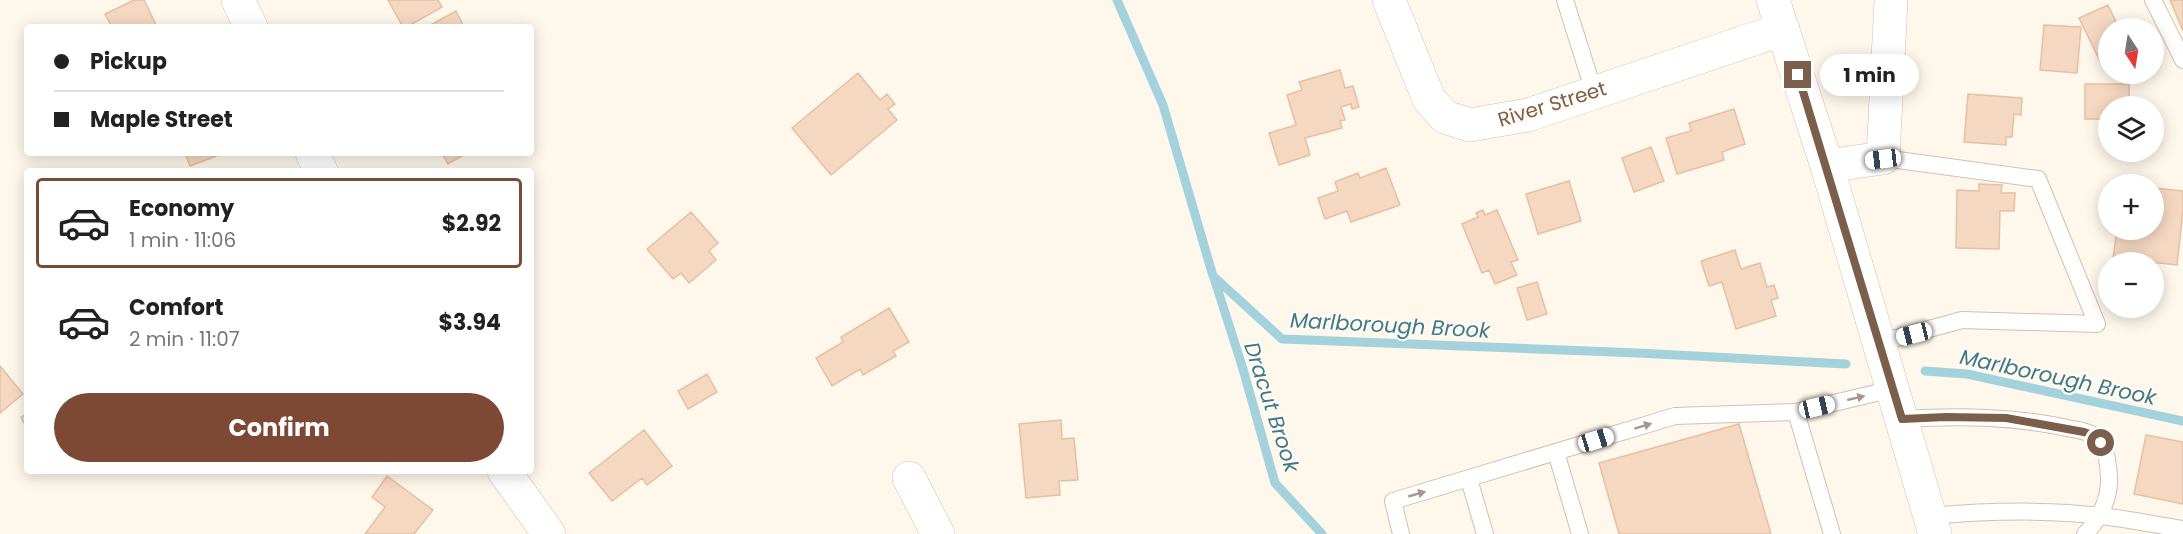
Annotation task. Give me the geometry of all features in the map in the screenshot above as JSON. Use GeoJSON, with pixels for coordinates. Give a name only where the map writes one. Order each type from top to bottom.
{"type":"FeatureCollection","features":[{"type":"Feature","properties":{"kind":"street"},"geometry":{"type":"LineString","coordinates":[[238,0],[250,24]]}},
{"type":"Feature","properties":{"kind":"street","name":"River Street"},"geometry":{"type":"LineString","coordinates":[[1389,0],[1429,99],[1444,117],[1470,125],[1528,115],[1594,92],[1778,15]]}},
{"type":"Feature","properties":{"kind":"street"},"geometry":{"type":"LineString","coordinates":[[1827,166],[1883,159],[1892,0]]}},
{"type":"Feature","properties":{"kind":"street"},"geometry":{"type":"LineString","coordinates":[[1778,15],[1827,166],[1932,525]]}},
{"type":"Feature","properties":{"kind":"street"},"geometry":{"type":"LineString","coordinates":[[506,474],[549,534]]}},
{"type":"Feature","properties":{"kind":"street"},"geometry":{"type":"LineString","coordinates":[[909,478],[938,534]]}},
{"type":"Feature","properties":{"kind":"lane"},"geometry":{"type":"LineString","coordinates":[[1565,0],[1594,92]]}},
{"type":"Feature","properties":{"kind":"lane"},"geometry":{"type":"LineString","coordinates":[[2153,0],[2183,60]]}},
{"type":"Feature","properties":{"kind":"lane"},"geometry":{"type":"LineString","coordinates":[[1878,343],[1962,320],[2097,324],[2038,180],[1883,159]]}},
{"type":"Feature","properties":{"kind":"lane"},"geometry":{"type":"LineString","coordinates":[[1401,534],[1393,501],[1675,416],[1796,412],[1898,404],[1946,417],[2006,418],[2053,425],[2095,436],[2101,443],[2108,460],[2109,485],[2099,516],[2085,534]]}},
{"type":"Feature","properties":{"kind":"lane"},"geometry":{"type":"LineString","coordinates":[[1796,412],[1832,534]]}},
{"type":"Feature","properties":{"kind":"lane"},"geometry":{"type":"LineString","coordinates":[[1556,452],[1580,534]]}},
{"type":"Feature","properties":{"kind":"lane"},"geometry":{"type":"LineString","coordinates":[[1469,479],[1485,534]]}},
{"type":"Feature","properties":{"kind":"lane"},"geometry":{"type":"LineString","coordinates":[[1932,525],[1968,512],[2030,512],[2099,516],[2183,529]]}},
{"type":"Feature","properties":{"kind":"building"},"geometry":{"type":"Polygon","coordinates":[[[134,0],[144,0],[156,24],[110,24],[105,14],[134,0]]]}},
{"type":"Feature","properties":{"kind":"building"},"geometry":{"type":"Polygon","coordinates":[[[388,0],[438,0],[442,7],[412,24],[401,24],[388,0]]]}},
{"type":"Feature","properties":{"kind":"building"},"geometry":{"type":"Polygon","coordinates":[[[2170,0],[2183,0],[2183,31],[2170,0]]]}},
{"type":"Feature","properties":{"kind":"building"},"geometry":{"type":"Polygon","coordinates":[[[2108,5],[2114,18],[2098,18],[2098,57],[2079,18],[2108,5]]]}},
{"type":"Feature","properties":{"kind":"building"},"geometry":{"type":"Polygon","coordinates":[[[456,11],[462,24],[432,24],[456,11]]]}},
{"type":"Feature","properties":{"kind":"building"},"geometry":{"type":"Polygon","coordinates":[[[2044,25],[2081,27],[2077,73],[2040,70],[2044,25]]]}},
{"type":"Feature","properties":{"kind":"building"},"geometry":{"type":"Polygon","coordinates":[[[1340,70],[1345,88],[1353,86],[1359,107],[1352,109],[1351,104],[1341,107],[1345,120],[1340,121],[1342,128],[1305,138],[1310,155],[1279,165],[1269,133],[1296,125],[1287,95],[1302,90],[1299,82],[1340,70]]]}},
{"type":"Feature","properties":{"kind":"building"},"geometry":{"type":"Polygon","coordinates":[[[858,73],[880,100],[887,94],[895,104],[888,109],[897,120],[831,175],[792,128],[858,73]]]}},
{"type":"Feature","properties":{"kind":"building"},"geometry":{"type":"Polygon","coordinates":[[[2085,84],[2129,84],[2129,96],[2098,96],[2098,119],[2085,119],[2085,84]]]}},
{"type":"Feature","properties":{"kind":"building"},"geometry":{"type":"Polygon","coordinates":[[[1968,94],[2022,98],[2021,115],[2014,114],[2012,137],[2006,137],[2006,145],[1964,142],[1968,94]]]}},
{"type":"Feature","properties":{"kind":"building"},"geometry":{"type":"Polygon","coordinates":[[[1734,109],[1745,144],[1722,152],[1724,160],[1677,174],[1666,138],[1691,131],[1689,123],[1734,109]]]}},
{"type":"Feature","properties":{"kind":"building"},"geometry":{"type":"Polygon","coordinates":[[[1651,147],[1664,181],[1634,192],[1622,158],[1651,147]]]}},
{"type":"Feature","properties":{"kind":"building"},"geometry":{"type":"Polygon","coordinates":[[[186,156],[216,156],[190,166],[186,156]]]}},
{"type":"Feature","properties":{"kind":"building"},"geometry":{"type":"Polygon","coordinates":[[[444,156],[462,156],[448,164],[444,156]]]}},
{"type":"Feature","properties":{"kind":"building"},"geometry":{"type":"Polygon","coordinates":[[[1386,168],[1400,205],[1351,222],[1347,211],[1325,219],[1318,198],[1338,191],[1335,182],[1358,173],[1360,178],[1386,168]]]}},
{"type":"Feature","properties":{"kind":"building"},"geometry":{"type":"Polygon","coordinates":[[[1569,181],[1581,221],[1538,234],[1526,194],[1569,181]]]}},
{"type":"Feature","properties":{"kind":"building"},"geometry":{"type":"Polygon","coordinates":[[[1979,184],[2002,185],[2001,193],[2015,193],[2014,211],[2000,211],[1999,249],[1956,248],[1957,190],[1979,191],[1979,184]]]}},
{"type":"Feature","properties":{"kind":"building"},"geometry":{"type":"Polygon","coordinates":[[[2164,189],[2183,191],[2177,265],[2164,264],[2164,252],[2114,252],[2116,240],[2164,240],[2164,189]]]}},
{"type":"Feature","properties":{"kind":"building"},"geometry":{"type":"Polygon","coordinates":[[[1483,210],[1485,215],[1497,210],[1518,260],[1511,262],[1517,275],[1495,284],[1489,270],[1482,273],[1462,224],[1478,217],[1476,213],[1483,210]]]}},
{"type":"Feature","properties":{"kind":"building"},"geometry":{"type":"Polygon","coordinates":[[[691,212],[718,243],[709,251],[716,260],[689,283],[681,273],[673,279],[647,249],[691,212]]]}},
{"type":"Feature","properties":{"kind":"building"},"geometry":{"type":"Polygon","coordinates":[[[1735,250],[1741,269],[1760,263],[1767,287],[1774,285],[1778,298],[1771,300],[1776,316],[1736,329],[1722,282],[1709,286],[1701,261],[1735,250]]]}},
{"type":"Feature","properties":{"kind":"building"},"geometry":{"type":"Polygon","coordinates":[[[1537,282],[1547,314],[1527,320],[1517,288],[1537,282]]]}},
{"type":"Feature","properties":{"kind":"building"},"geometry":{"type":"Polygon","coordinates":[[[889,308],[909,342],[893,351],[896,356],[863,375],[860,369],[832,386],[816,358],[843,342],[841,337],[889,308]]]}},
{"type":"Feature","properties":{"kind":"building"},"geometry":{"type":"Polygon","coordinates":[[[0,366],[23,394],[0,413],[0,366]]]}},
{"type":"Feature","properties":{"kind":"building"},"geometry":{"type":"Polygon","coordinates":[[[707,374],[717,392],[688,409],[678,391],[707,374]]]}},
{"type":"Feature","properties":{"kind":"building"},"geometry":{"type":"Polygon","coordinates":[[[1061,420],[1062,439],[1074,438],[1078,480],[1059,481],[1060,495],[1026,498],[1019,424],[1061,420]]]}},
{"type":"Feature","properties":{"kind":"building"},"geometry":{"type":"Polygon","coordinates":[[[1739,424],[1771,534],[1619,534],[1599,463],[1739,424]]]}},
{"type":"Feature","properties":{"kind":"building"},"geometry":{"type":"Polygon","coordinates":[[[644,430],[672,466],[647,485],[642,478],[612,501],[589,473],[644,430]]]}},
{"type":"Feature","properties":{"kind":"building"},"geometry":{"type":"Polygon","coordinates":[[[2146,435],[2183,442],[2183,504],[2134,494],[2146,435]]]}},
{"type":"Feature","properties":{"kind":"building"},"geometry":{"type":"Polygon","coordinates":[[[387,476],[433,510],[414,534],[365,534],[385,507],[372,497],[387,476]]]}},
{"type":"Feature","properties":{"kind":"waterway","name":"Marlborough Brook"},"geometry":{"type":"LineString","coordinates":[[1117,0],[1163,105],[1213,276],[1282,339],[1846,364]]}},
{"type":"Feature","properties":{"kind":"waterway","name":"Dracut Brook"},"geometry":{"type":"LineString","coordinates":[[1214,278],[1243,369],[1275,483],[1322,534]]}},
{"type":"Feature","properties":{"kind":"waterway","name":"Marlborough Brook"},"geometry":{"type":"LineString","coordinates":[[1925,371],[1967,374],[2183,421]]}},
{"type":"Feature","properties":{"kind":"route"},"geometry":{"type":"LineString","coordinates":[[1798,75],[1902,419],[2006,418],[2084,432],[2095,436],[2101,443]]}}]}
